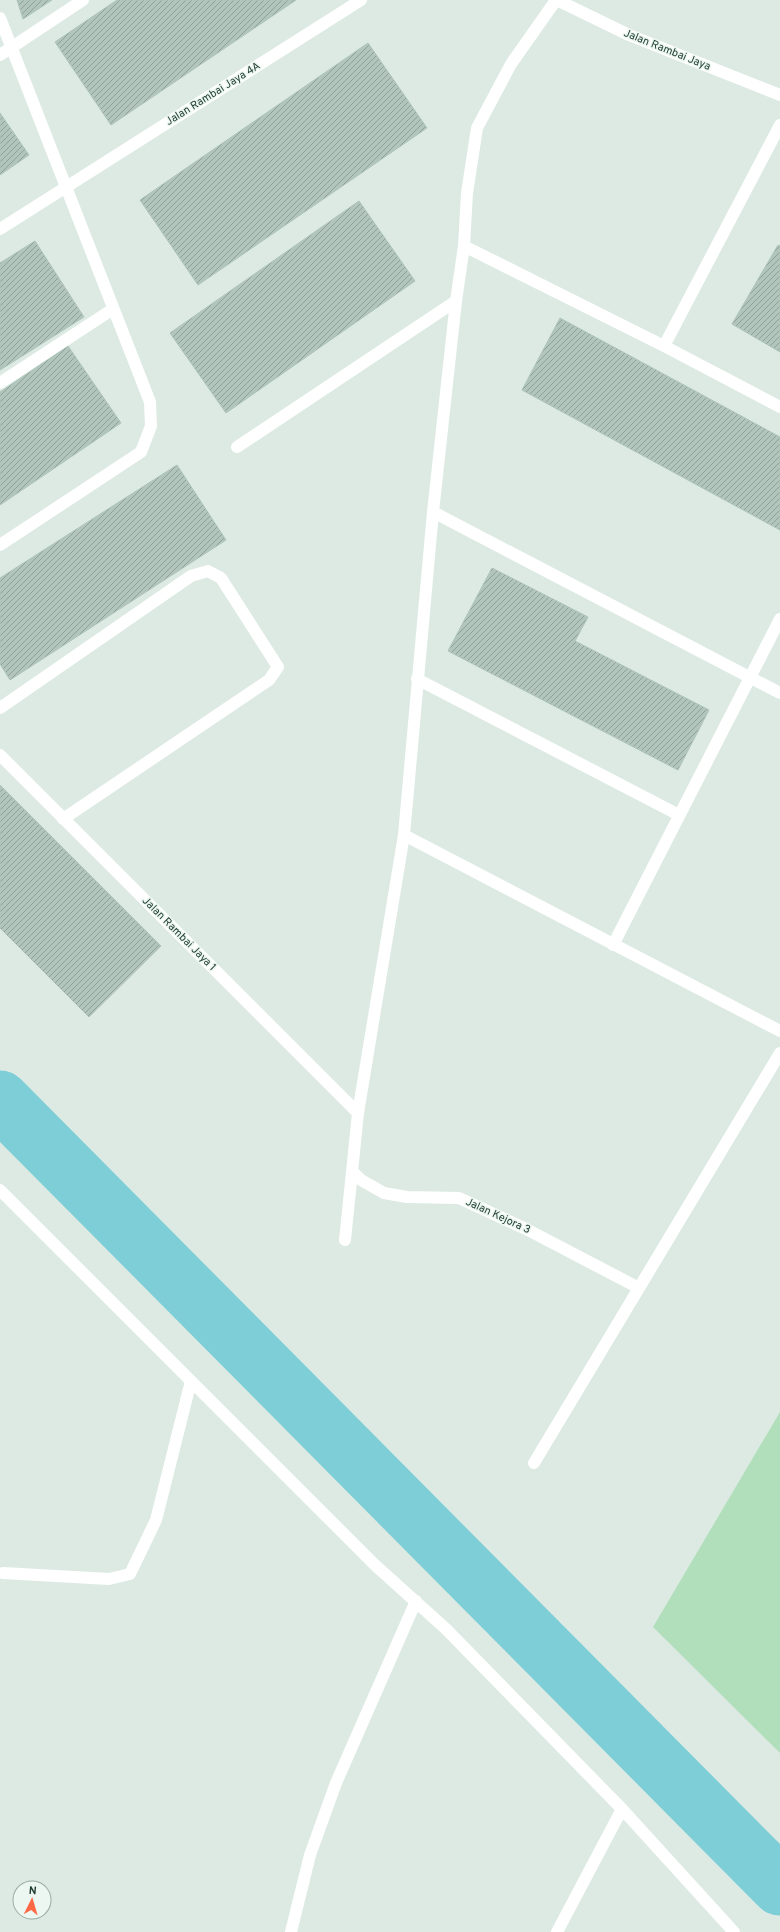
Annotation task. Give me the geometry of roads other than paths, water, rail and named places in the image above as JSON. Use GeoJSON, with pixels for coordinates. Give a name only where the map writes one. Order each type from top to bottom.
{"type":"FeatureCollection","features":[{"type":"Feature","properties":{"kind":"street"},"geometry":{"type":"LineString","coordinates":[[0,55],[83,0]]}},
{"type":"Feature","properties":{"kind":"street","name":"Jalan Rambai Jaya 4A"},"geometry":{"type":"LineString","coordinates":[[0,229],[361,0]]}},
{"type":"Feature","properties":{"kind":"street"},"geometry":{"type":"LineString","coordinates":[[345,1240],[358,1113],[404,835],[433,512],[456,301],[464,246],[468,193],[477,128],[511,64],[556,0]]}},
{"type":"Feature","properties":{"kind":"street","name":"Jalan Rambai Jaya"},"geometry":{"type":"LineString","coordinates":[[556,0],[629,35],[780,95]]}},
{"type":"Feature","properties":{"kind":"street"},"geometry":{"type":"LineString","coordinates":[[0,18],[150,402],[151,426],[141,452],[0,544]]}},
{"type":"Feature","properties":{"kind":"street"},"geometry":{"type":"LineString","coordinates":[[664,346],[780,125]]}},
{"type":"Feature","properties":{"kind":"street"},"geometry":{"type":"LineString","coordinates":[[464,246],[664,346],[780,407]]}},
{"type":"Feature","properties":{"kind":"street"},"geometry":{"type":"LineString","coordinates":[[237,447],[456,301]]}},
{"type":"Feature","properties":{"kind":"street"},"geometry":{"type":"LineString","coordinates":[[0,383],[113,309]]}},
{"type":"Feature","properties":{"kind":"street"},"geometry":{"type":"LineString","coordinates":[[433,512],[780,693]]}},
{"type":"Feature","properties":{"kind":"street"},"geometry":{"type":"LineString","coordinates":[[0,708],[191,576],[208,571],[221,578],[278,667],[269,680],[63,819]]}},
{"type":"Feature","properties":{"kind":"street"},"geometry":{"type":"LineString","coordinates":[[613,945],[780,619]]}},
{"type":"Feature","properties":{"kind":"street"},"geometry":{"type":"LineString","coordinates":[[417,679],[679,815]]}},
{"type":"Feature","properties":{"kind":"street","name":"Jalan Rambai Jaya 1"},"geometry":{"type":"LineString","coordinates":[[0,755],[358,1113]]}},
{"type":"Feature","properties":{"kind":"street"},"geometry":{"type":"LineString","coordinates":[[404,835],[780,1031]]}},
{"type":"Feature","properties":{"kind":"street"},"geometry":{"type":"LineString","coordinates":[[534,1463],[780,1054]]}},
{"type":"Feature","properties":{"kind":"street","name":"Jalan Kejora 3"},"geometry":{"type":"LineString","coordinates":[[352,1171],[361,1180],[384,1194],[407,1197],[459,1198],[528,1230],[639,1288]]}},
{"type":"Feature","properties":{"kind":"street"},"geometry":{"type":"LineString","coordinates":[[0,1190],[375,1565],[446,1629],[622,1808],[734,1932]]}},
{"type":"Feature","properties":{"kind":"street"},"geometry":{"type":"LineString","coordinates":[[3,1573],[109,1580],[130,1574],[156,1520],[191,1380]]}},
{"type":"Feature","properties":{"kind":"street"},"geometry":{"type":"LineString","coordinates":[[291,1932],[310,1855],[336,1783],[416,1601]]}},
{"type":"Feature","properties":{"kind":"street"},"geometry":{"type":"LineString","coordinates":[[557,1932],[622,1808]]}},
{"type":"Feature","properties":{"kind":"waterway"},"geometry":{"type":"LineString","coordinates":[[0,1100],[780,1886]]}}]}
